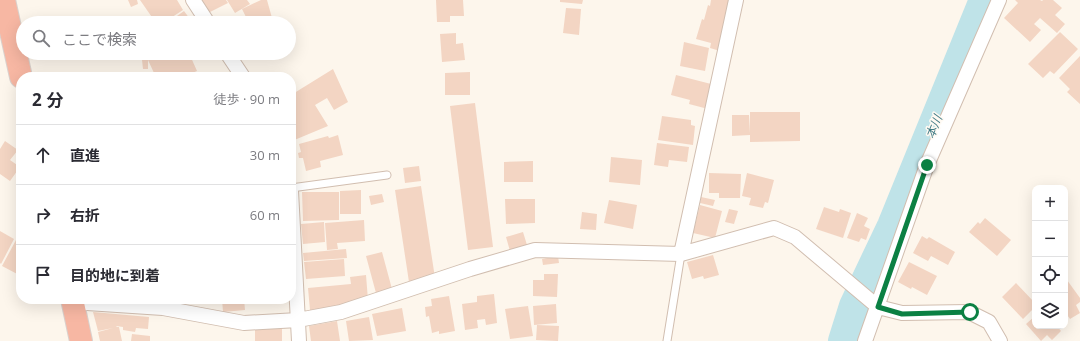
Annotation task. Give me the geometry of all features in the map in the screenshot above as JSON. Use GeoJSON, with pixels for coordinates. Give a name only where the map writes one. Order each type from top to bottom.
{"type":"FeatureCollection","features":[{"type":"Feature","properties":{"kind":"highway"},"geometry":{"type":"LineString","coordinates":[[4,0],[16,54]]}},
{"type":"Feature","properties":{"kind":"highway"},"geometry":{"type":"LineString","coordinates":[[17,60],[20,72]]}},
{"type":"Feature","properties":{"kind":"highway"},"geometry":{"type":"LineString","coordinates":[[73,304],[81,341]]}},
{"type":"Feature","properties":{"kind":"street"},"geometry":{"type":"LineString","coordinates":[[193,0],[203,16]]}},
{"type":"Feature","properties":{"kind":"street"},"geometry":{"type":"LineString","coordinates":[[681,254],[736,0]]}},
{"type":"Feature","properties":{"kind":"street"},"geometry":{"type":"LineString","coordinates":[[865,341],[873,303],[927,165],[999,0]]}},
{"type":"Feature","properties":{"kind":"street"},"geometry":{"type":"LineString","coordinates":[[232,60],[240,72]]}},
{"type":"Feature","properties":{"kind":"street"},"geometry":{"type":"LineString","coordinates":[[118,304],[163,308],[244,323],[298,320],[341,312],[470,269],[536,250],[681,254],[774,228],[795,237],[873,303],[902,314],[970,312],[988,322],[1000,341]]}},
{"type":"Feature","properties":{"kind":"street"},"geometry":{"type":"LineString","coordinates":[[296,283],[299,341]]}},
{"type":"Feature","properties":{"kind":"lane"},"geometry":{"type":"LineString","coordinates":[[296,189],[387,175]]}},
{"type":"Feature","properties":{"kind":"lane"},"geometry":{"type":"LineString","coordinates":[[667,341],[681,254]]}},
{"type":"Feature","properties":{"kind":"building"},"geometry":{"type":"Polygon","coordinates":[[[128,0],[137,0],[138,4],[131,7],[128,0]]]}},
{"type":"Feature","properties":{"kind":"building"},"geometry":{"type":"Polygon","coordinates":[[[140,0],[177,0],[183,10],[174,16],[151,16],[140,0]]]}},
{"type":"Feature","properties":{"kind":"building"},"geometry":{"type":"Polygon","coordinates":[[[198,0],[226,0],[228,3],[206,14],[198,0]]]}},
{"type":"Feature","properties":{"kind":"building"},"geometry":{"type":"Polygon","coordinates":[[[227,0],[247,0],[250,4],[235,13],[227,0]]]}},
{"type":"Feature","properties":{"kind":"building"},"geometry":{"type":"Polygon","coordinates":[[[261,0],[267,0],[271,16],[246,16],[242,9],[261,0]]]}},
{"type":"Feature","properties":{"kind":"building"},"geometry":{"type":"Polygon","coordinates":[[[436,0],[463,0],[464,16],[450,16],[450,22],[437,22],[436,0]]]}},
{"type":"Feature","properties":{"kind":"building"},"geometry":{"type":"Polygon","coordinates":[[[560,0],[583,0],[582,4],[560,2],[560,0]]]}},
{"type":"Feature","properties":{"kind":"building"},"geometry":{"type":"Polygon","coordinates":[[[711,0],[733,0],[720,51],[710,48],[711,43],[696,39],[702,19],[704,20],[711,0]]]}},
{"type":"Feature","properties":{"kind":"building"},"geometry":{"type":"Polygon","coordinates":[[[1015,0],[1053,0],[1062,8],[1055,15],[1065,24],[1057,33],[1040,18],[1034,24],[1041,30],[1030,42],[1004,18],[1018,3],[1015,0]]]}},
{"type":"Feature","properties":{"kind":"building"},"geometry":{"type":"Polygon","coordinates":[[[566,8],[581,9],[579,35],[563,33],[566,8]]]}},
{"type":"Feature","properties":{"kind":"building"},"geometry":{"type":"Polygon","coordinates":[[[184,11],[188,16],[177,16],[184,11]]]}},
{"type":"Feature","properties":{"kind":"building"},"geometry":{"type":"Polygon","coordinates":[[[1060,32],[1078,49],[1054,74],[1050,71],[1043,78],[1028,64],[1060,32]]]}},
{"type":"Feature","properties":{"kind":"building"},"geometry":{"type":"Polygon","coordinates":[[[456,33],[456,44],[463,43],[465,60],[442,62],[440,34],[456,33]]]}},
{"type":"Feature","properties":{"kind":"building"},"geometry":{"type":"Polygon","coordinates":[[[684,42],[709,48],[705,71],[680,66],[684,42]]]}},
{"type":"Feature","properties":{"kind":"building"},"geometry":{"type":"Polygon","coordinates":[[[1080,56],[1080,104],[1067,92],[1070,89],[1059,78],[1080,56]]]}},
{"type":"Feature","properties":{"kind":"building"},"geometry":{"type":"Polygon","coordinates":[[[142,60],[148,60],[148,69],[143,69],[142,60]]]}},
{"type":"Feature","properties":{"kind":"building"},"geometry":{"type":"Polygon","coordinates":[[[148,60],[192,60],[197,71],[194,72],[154,72],[148,60]]]}},
{"type":"Feature","properties":{"kind":"building"},"geometry":{"type":"Polygon","coordinates":[[[333,69],[348,102],[334,110],[327,98],[315,105],[328,126],[296,139],[296,92],[333,69]]]}},
{"type":"Feature","properties":{"kind":"building"},"geometry":{"type":"Polygon","coordinates":[[[470,72],[470,95],[445,95],[445,73],[470,72]]]}},
{"type":"Feature","properties":{"kind":"building"},"geometry":{"type":"Polygon","coordinates":[[[676,75],[715,85],[708,109],[689,104],[690,100],[671,95],[676,75]]]}},
{"type":"Feature","properties":{"kind":"building"},"geometry":{"type":"Polygon","coordinates":[[[475,103],[493,247],[468,250],[450,106],[475,103]]]}},
{"type":"Feature","properties":{"kind":"building"},"geometry":{"type":"Polygon","coordinates":[[[750,112],[800,112],[800,141],[750,142],[750,135],[732,136],[732,115],[749,115],[750,133],[750,112]]]}},
{"type":"Feature","properties":{"kind":"building"},"geometry":{"type":"Polygon","coordinates":[[[662,116],[691,120],[691,125],[695,126],[693,145],[658,140],[662,116]]]}},
{"type":"Feature","properties":{"kind":"building"},"geometry":{"type":"Polygon","coordinates":[[[338,135],[343,155],[320,161],[321,167],[306,171],[303,158],[299,158],[298,153],[301,152],[299,144],[328,136],[329,138],[338,135]]]}},
{"type":"Feature","properties":{"kind":"building"},"geometry":{"type":"Polygon","coordinates":[[[5,141],[16,149],[16,152],[10,160],[16,164],[16,173],[10,181],[0,174],[0,149],[5,141]]]}},
{"type":"Feature","properties":{"kind":"building"},"geometry":{"type":"Polygon","coordinates":[[[657,143],[689,147],[687,162],[669,160],[668,167],[654,165],[657,143]]]}},
{"type":"Feature","properties":{"kind":"building"},"geometry":{"type":"Polygon","coordinates":[[[611,157],[642,160],[640,185],[609,182],[611,157]]]}},
{"type":"Feature","properties":{"kind":"building"},"geometry":{"type":"Polygon","coordinates":[[[533,161],[533,182],[504,182],[504,162],[533,161]]]}},
{"type":"Feature","properties":{"kind":"building"},"geometry":{"type":"Polygon","coordinates":[[[419,166],[421,181],[405,183],[403,168],[419,166]]]}},
{"type":"Feature","properties":{"kind":"building"},"geometry":{"type":"Polygon","coordinates":[[[709,173],[741,174],[740,198],[719,198],[719,193],[709,193],[709,173]]]}},
{"type":"Feature","properties":{"kind":"building"},"geometry":{"type":"Polygon","coordinates":[[[747,173],[774,180],[768,203],[765,202],[763,208],[749,205],[751,198],[742,196],[747,173]]]}},
{"type":"Feature","properties":{"kind":"building"},"geometry":{"type":"Polygon","coordinates":[[[421,186],[435,278],[409,282],[395,190],[421,186]]]}},
{"type":"Feature","properties":{"kind":"building"},"geometry":{"type":"Polygon","coordinates":[[[361,190],[361,214],[340,214],[340,191],[361,190]]]}},
{"type":"Feature","properties":{"kind":"building"},"geometry":{"type":"Polygon","coordinates":[[[302,192],[339,192],[339,220],[303,221],[302,192]]]}},
{"type":"Feature","properties":{"kind":"building"},"geometry":{"type":"Polygon","coordinates":[[[382,194],[384,202],[371,205],[369,196],[382,194]]]}},
{"type":"Feature","properties":{"kind":"building"},"geometry":{"type":"Polygon","coordinates":[[[701,197],[715,200],[713,206],[700,203],[701,197]]]}},
{"type":"Feature","properties":{"kind":"building"},"geometry":{"type":"Polygon","coordinates":[[[505,199],[535,199],[535,223],[506,224],[505,199]]]}},
{"type":"Feature","properties":{"kind":"building"},"geometry":{"type":"Polygon","coordinates":[[[609,200],[637,205],[633,229],[604,223],[609,200]]]}},
{"type":"Feature","properties":{"kind":"building"},"geometry":{"type":"Polygon","coordinates":[[[700,205],[722,211],[715,238],[693,233],[700,205]]]}},
{"type":"Feature","properties":{"kind":"building"},"geometry":{"type":"Polygon","coordinates":[[[824,207],[839,212],[840,209],[851,213],[843,238],[816,229],[824,207]]]}},
{"type":"Feature","properties":{"kind":"building"},"geometry":{"type":"Polygon","coordinates":[[[729,209],[738,211],[734,224],[725,222],[729,209]]]}},
{"type":"Feature","properties":{"kind":"building"},"geometry":{"type":"Polygon","coordinates":[[[582,212],[597,214],[596,230],[580,229],[582,212]]]}},
{"type":"Feature","properties":{"kind":"building"},"geometry":{"type":"Polygon","coordinates":[[[857,213],[868,218],[864,226],[870,229],[866,240],[861,238],[859,242],[847,238],[857,213]]]}},
{"type":"Feature","properties":{"kind":"building"},"geometry":{"type":"Polygon","coordinates":[[[985,218],[1011,240],[997,256],[969,232],[978,222],[980,224],[985,218]]]}},
{"type":"Feature","properties":{"kind":"building"},"geometry":{"type":"Polygon","coordinates":[[[364,220],[365,241],[337,243],[338,249],[327,250],[325,223],[364,220]]]}},
{"type":"Feature","properties":{"kind":"building"},"geometry":{"type":"Polygon","coordinates":[[[324,222],[325,242],[303,244],[301,224],[324,222]]]}},
{"type":"Feature","properties":{"kind":"building"},"geometry":{"type":"Polygon","coordinates":[[[0,231],[14,239],[1,264],[0,263],[0,231]]]}},
{"type":"Feature","properties":{"kind":"building"},"geometry":{"type":"Polygon","coordinates":[[[523,232],[527,245],[510,251],[506,237],[523,232]]]}},
{"type":"Feature","properties":{"kind":"building"},"geometry":{"type":"Polygon","coordinates":[[[922,236],[927,239],[929,237],[955,252],[948,265],[931,256],[928,261],[913,253],[922,236]]]}},
{"type":"Feature","properties":{"kind":"building"},"geometry":{"type":"Polygon","coordinates":[[[16,240],[16,273],[2,266],[16,240]]]}},
{"type":"Feature","properties":{"kind":"building"},"geometry":{"type":"Polygon","coordinates":[[[346,249],[347,258],[304,261],[303,253],[346,249]]]}},
{"type":"Feature","properties":{"kind":"building"},"geometry":{"type":"Polygon","coordinates":[[[382,252],[392,289],[376,293],[366,256],[382,252]]]}},
{"type":"Feature","properties":{"kind":"building"},"geometry":{"type":"Polygon","coordinates":[[[713,255],[719,275],[704,279],[703,276],[692,279],[687,262],[713,255]]]}},
{"type":"Feature","properties":{"kind":"building"},"geometry":{"type":"Polygon","coordinates":[[[558,256],[559,263],[543,265],[542,259],[558,256]]]}},
{"type":"Feature","properties":{"kind":"building"},"geometry":{"type":"Polygon","coordinates":[[[344,259],[345,276],[306,279],[304,262],[344,259]]]}},
{"type":"Feature","properties":{"kind":"building"},"geometry":{"type":"Polygon","coordinates":[[[909,262],[937,276],[927,295],[898,282],[909,262]]]}},
{"type":"Feature","properties":{"kind":"building"},"geometry":{"type":"Polygon","coordinates":[[[544,274],[558,274],[557,297],[533,296],[533,280],[544,280],[544,274]]]}},
{"type":"Feature","properties":{"kind":"building"},"geometry":{"type":"Polygon","coordinates":[[[366,275],[368,300],[352,305],[332,306],[332,308],[310,310],[308,288],[351,284],[350,277],[366,275]]]}},
{"type":"Feature","properties":{"kind":"building"},"geometry":{"type":"Polygon","coordinates":[[[1068,281],[1080,298],[1080,302],[1076,305],[1080,313],[1070,319],[1068,316],[1068,281]]]}},
{"type":"Feature","properties":{"kind":"building"},"geometry":{"type":"Polygon","coordinates":[[[1016,283],[1032,300],[1032,310],[1023,319],[1002,297],[1016,283]]]}},
{"type":"Feature","properties":{"kind":"building"},"geometry":{"type":"Polygon","coordinates":[[[494,294],[497,323],[486,325],[485,319],[477,320],[478,328],[465,330],[462,304],[477,302],[477,296],[494,294]]]}},
{"type":"Feature","properties":{"kind":"building"},"geometry":{"type":"Polygon","coordinates":[[[449,296],[455,331],[439,334],[439,331],[432,333],[429,316],[426,317],[425,307],[432,306],[431,299],[449,296]]]}},
{"type":"Feature","properties":{"kind":"building"},"geometry":{"type":"Polygon","coordinates":[[[222,304],[244,304],[245,310],[223,312],[222,304]]]}},
{"type":"Feature","properties":{"kind":"building"},"geometry":{"type":"Polygon","coordinates":[[[556,304],[557,323],[534,325],[533,306],[556,304]]]}},
{"type":"Feature","properties":{"kind":"building"},"geometry":{"type":"Polygon","coordinates":[[[528,306],[533,336],[510,339],[505,309],[528,306]]]}},
{"type":"Feature","properties":{"kind":"building"},"geometry":{"type":"Polygon","coordinates":[[[402,308],[406,331],[377,336],[372,314],[402,308]]]}},
{"type":"Feature","properties":{"kind":"building"},"geometry":{"type":"Polygon","coordinates":[[[93,312],[149,317],[148,329],[136,328],[135,332],[123,330],[123,327],[116,326],[119,327],[122,341],[100,341],[98,332],[113,328],[98,331],[93,312]]]}},
{"type":"Feature","properties":{"kind":"building"},"geometry":{"type":"Polygon","coordinates":[[[369,317],[373,340],[349,341],[346,321],[369,317]]]}},
{"type":"Feature","properties":{"kind":"building"},"geometry":{"type":"Polygon","coordinates":[[[1032,319],[1032,329],[1059,329],[1061,331],[1052,340],[1047,335],[1041,341],[1026,324],[1032,319]]]}},
{"type":"Feature","properties":{"kind":"building"},"geometry":{"type":"Polygon","coordinates":[[[337,321],[340,341],[311,341],[309,326],[337,321]]]}},
{"type":"Feature","properties":{"kind":"building"},"geometry":{"type":"Polygon","coordinates":[[[537,325],[559,326],[558,341],[536,340],[537,325]]]}},
{"type":"Feature","properties":{"kind":"building"},"geometry":{"type":"Polygon","coordinates":[[[282,327],[282,341],[255,341],[255,328],[282,327]]]}},
{"type":"Feature","properties":{"kind":"building"},"geometry":{"type":"Polygon","coordinates":[[[132,334],[150,336],[150,341],[131,341],[132,334]]]}},
{"type":"Feature","properties":{"kind":"waterway","name":"本川"},"geometry":{"type":"LineString","coordinates":[[844,341],[855,306],[893,226],[985,0]]}},
{"type":"Feature","properties":{"kind":"route"},"geometry":{"type":"LineString","coordinates":[[927,165],[878,307],[902,314],[970,312]]}}]}
